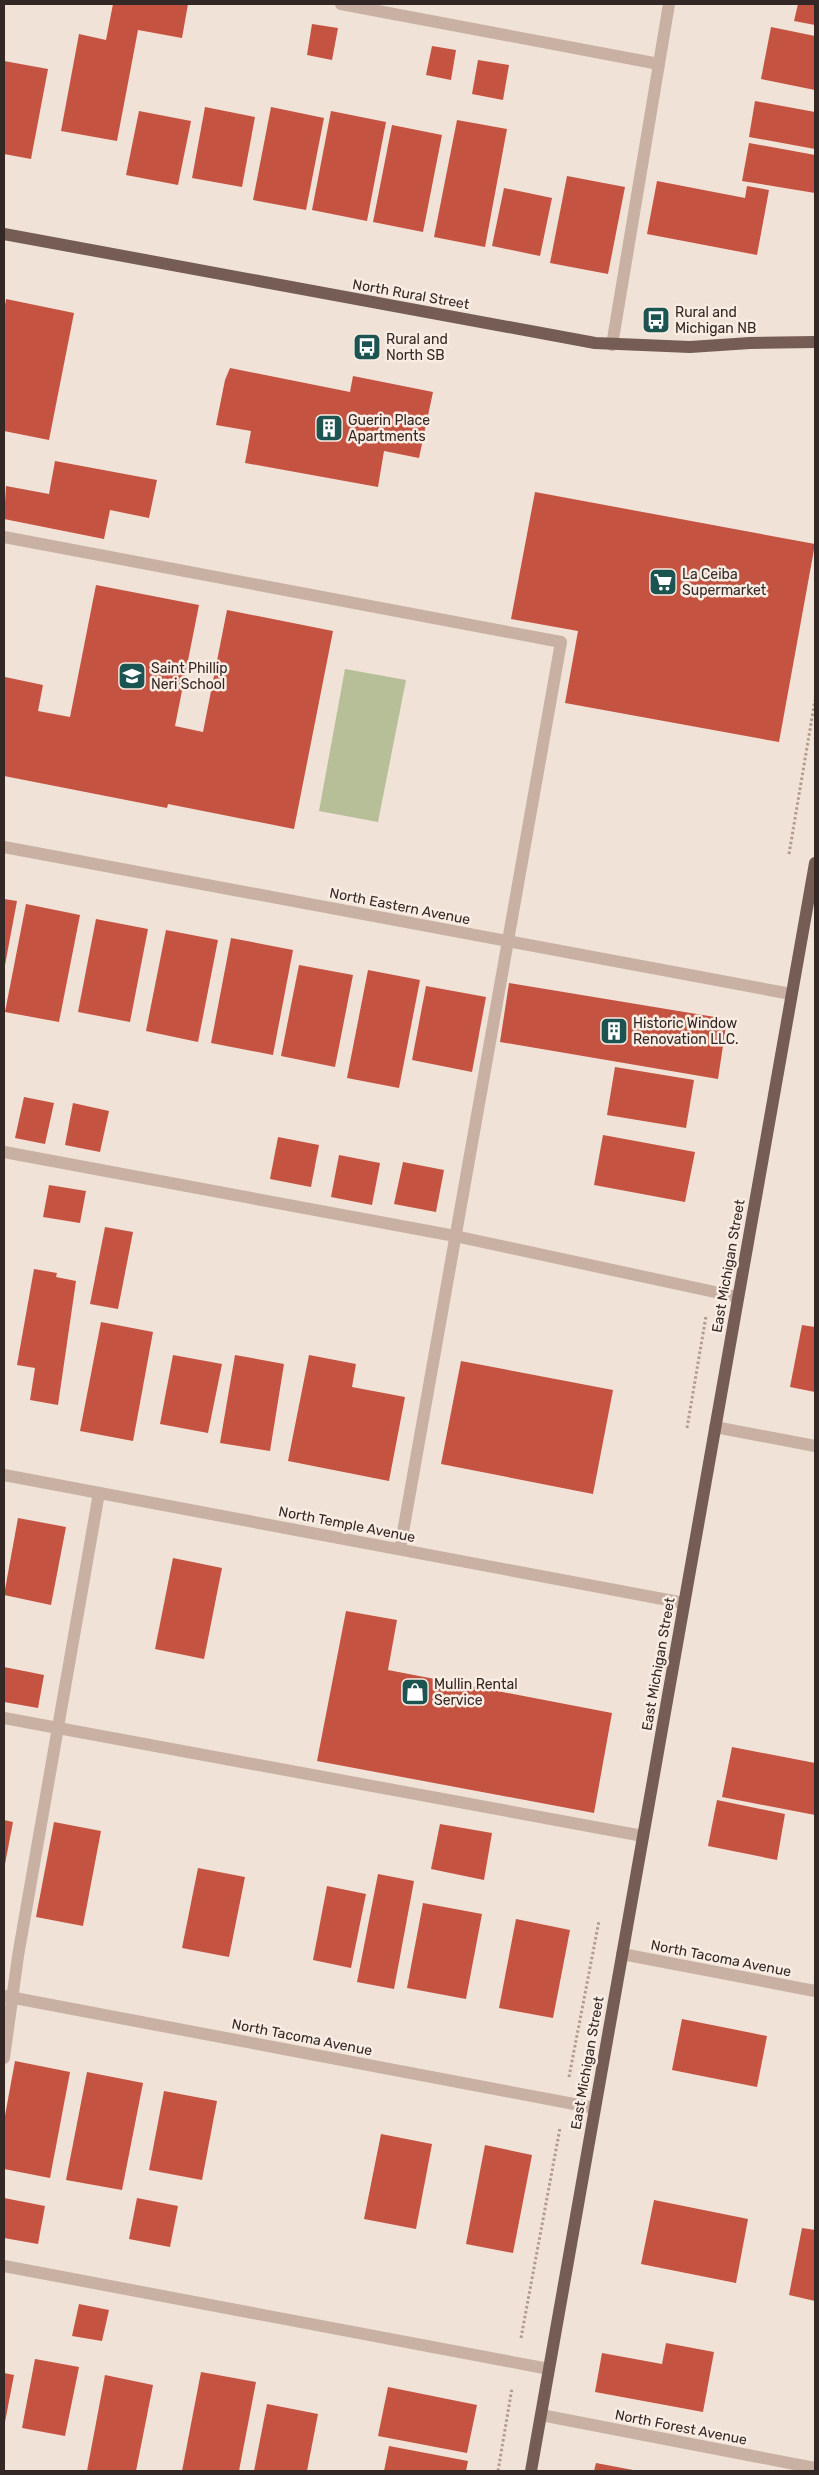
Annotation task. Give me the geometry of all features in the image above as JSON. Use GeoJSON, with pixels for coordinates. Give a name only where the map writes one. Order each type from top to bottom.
{"type":"FeatureCollection","features":[{"type":"Feature","properties":{"kind":"main road","name":"North Rural Street"},"geometry":{"type":"LineString","coordinates":[[4,234],[612,345],[690,348],[750,343],[815,342]]}},
{"type":"Feature","properties":{"kind":"main road","name":"East Michigan Street"},"geometry":{"type":"LineString","coordinates":[[531,2471],[791,994],[812,899],[815,863]]}},
{"type":"Feature","properties":{"kind":"street"},"geometry":{"type":"LineString","coordinates":[[340,4],[659,64]]}},
{"type":"Feature","properties":{"kind":"street"},"geometry":{"type":"LineString","coordinates":[[612,345],[670,4]]}},
{"type":"Feature","properties":{"kind":"street"},"geometry":{"type":"LineString","coordinates":[[4,537],[561,642],[400,1550]]}},
{"type":"Feature","properties":{"kind":"street","name":"North Eastern Avenue"},"geometry":{"type":"LineString","coordinates":[[4,847],[791,994]]}},
{"type":"Feature","properties":{"kind":"street"},"geometry":{"type":"LineString","coordinates":[[4,1152],[455,1236],[738,1297]]}},
{"type":"Feature","properties":{"kind":"street"},"geometry":{"type":"LineString","coordinates":[[715,1427],[815,1446]]}},
{"type":"Feature","properties":{"kind":"street","name":"North Temple Avenue"},"geometry":{"type":"LineString","coordinates":[[4,1475],[684,1603]]}},
{"type":"Feature","properties":{"kind":"street"},"geometry":{"type":"LineString","coordinates":[[4,2058],[8,1997],[18,1956],[99,1493]]}},
{"type":"Feature","properties":{"kind":"street"},"geometry":{"type":"LineString","coordinates":[[4,1718],[643,1836]]}},
{"type":"Feature","properties":{"kind":"street","name":"North Tacoma Avenue"},"geometry":{"type":"LineString","coordinates":[[622,1954],[815,1990]]}},
{"type":"Feature","properties":{"kind":"street","name":"North Tacoma Avenue"},"geometry":{"type":"LineString","coordinates":[[8,1997],[595,2108]]}},
{"type":"Feature","properties":{"kind":"street"},"geometry":{"type":"LineString","coordinates":[[4,2266],[549,2369]]}},
{"type":"Feature","properties":{"kind":"street","name":"North Forest Avenue"},"geometry":{"type":"LineString","coordinates":[[541,2415],[791,2468],[815,2468]]}},
{"type":"Feature","properties":{"kind":"path"},"geometry":{"type":"LineString","coordinates":[[796,812],[815,700]]}},
{"type":"Feature","properties":{"kind":"path"},"geometry":{"type":"LineString","coordinates":[[686,1432],[708,1308]]}},
{"type":"Feature","properties":{"kind":"path"},"geometry":{"type":"LineString","coordinates":[[568,2082],[600,1916]]}},
{"type":"Feature","properties":{"kind":"path"},"geometry":{"type":"LineString","coordinates":[[520,2347],[560,2128]]}},
{"type":"Feature","properties":{"kind":"path"},"geometry":{"type":"LineString","coordinates":[[498,2471],[513,2384]]}},
{"type":"Feature","properties":{"kind":"green space"},"geometry":{"type":"Polygon","coordinates":[[[345,669],[406,680],[378,822],[319,811],[345,669]]]}},
{"type":"Feature","properties":{"kind":"building"},"geometry":{"type":"Polygon","coordinates":[[[113,4],[188,4],[182,38],[138,30],[117,141],[61,131],[79,34],[106,40],[113,4]]]}},
{"type":"Feature","properties":{"kind":"building"},"geometry":{"type":"Polygon","coordinates":[[[798,4],[815,4],[815,25],[794,21],[798,4]]]}},
{"type":"Feature","properties":{"kind":"building"},"geometry":{"type":"Polygon","coordinates":[[[312,24],[338,28],[332,60],[307,55],[312,24]]]}},
{"type":"Feature","properties":{"kind":"building"},"geometry":{"type":"Polygon","coordinates":[[[771,27],[815,36],[815,90],[761,79],[771,27]]]}},
{"type":"Feature","properties":{"kind":"building"},"geometry":{"type":"Polygon","coordinates":[[[432,46],[456,50],[451,80],[426,75],[432,46]]]}},
{"type":"Feature","properties":{"kind":"building"},"geometry":{"type":"Polygon","coordinates":[[[478,60],[509,65],[503,100],[472,94],[478,60]]]}},
{"type":"Feature","properties":{"kind":"building"},"geometry":{"type":"Polygon","coordinates":[[[4,61],[48,69],[31,159],[4,154],[4,61]]]}},
{"type":"Feature","properties":{"kind":"building"},"geometry":{"type":"Polygon","coordinates":[[[755,101],[815,112],[815,149],[749,137],[755,101]]]}},
{"type":"Feature","properties":{"kind":"building"},"geometry":{"type":"Polygon","coordinates":[[[205,107],[255,117],[242,187],[192,178],[205,107]]]}},
{"type":"Feature","properties":{"kind":"building"},"geometry":{"type":"Polygon","coordinates":[[[271,107],[324,118],[306,210],[253,200],[271,107]]]}},
{"type":"Feature","properties":{"kind":"building"},"geometry":{"type":"Polygon","coordinates":[[[139,111],[191,121],[178,185],[126,175],[139,111]]]}},
{"type":"Feature","properties":{"kind":"building"},"geometry":{"type":"Polygon","coordinates":[[[331,111],[386,122],[367,221],[312,210],[331,111]]]}},
{"type":"Feature","properties":{"kind":"building"},"geometry":{"type":"Polygon","coordinates":[[[457,120],[507,129],[485,247],[434,237],[457,120]]]}},
{"type":"Feature","properties":{"kind":"building"},"geometry":{"type":"Polygon","coordinates":[[[392,125],[442,135],[423,232],[373,222],[392,125]]]}},
{"type":"Feature","properties":{"kind":"building"},"geometry":{"type":"Polygon","coordinates":[[[749,143],[815,155],[815,193],[742,181],[749,143]]]}},
{"type":"Feature","properties":{"kind":"building"},"geometry":{"type":"Polygon","coordinates":[[[567,176],[625,187],[608,274],[550,263],[567,176]]]}},
{"type":"Feature","properties":{"kind":"building"},"geometry":{"type":"Polygon","coordinates":[[[657,181],[745,198],[747,186],[769,190],[757,255],[647,234],[657,181]]]}},
{"type":"Feature","properties":{"kind":"building"},"geometry":{"type":"Polygon","coordinates":[[[504,188],[552,198],[540,256],[492,246],[504,188]]]}},
{"type":"Feature","properties":{"kind":"building"},"geometry":{"type":"Polygon","coordinates":[[[6,299],[74,313],[49,440],[4,431],[4,311],[6,299]]]}},
{"type":"Feature","properties":{"kind":"building","name":"Guerin Place Apartments"},"geometry":{"type":"Polygon","coordinates":[[[230,368],[350,392],[353,376],[433,392],[419,458],[384,451],[378,487],[245,463],[251,431],[216,425],[225,380],[230,368]]]}},
{"type":"Feature","properties":{"kind":"building"},"geometry":{"type":"Polygon","coordinates":[[[55,461],[157,480],[149,518],[110,510],[104,539],[4,519],[6,486],[49,494],[55,461]]]}},
{"type":"Feature","properties":{"kind":"building","name":"La Ceiba Supermarket"},"geometry":{"type":"Polygon","coordinates":[[[535,492],[815,544],[779,742],[565,703],[578,631],[511,619],[535,492]]]}},
{"type":"Feature","properties":{"kind":"building"},"geometry":{"type":"Polygon","coordinates":[[[96,585],[199,605],[175,726],[203,732],[227,610],[333,631],[294,829],[168,804],[167,808],[4,776],[5,677],[43,685],[38,711],[70,717],[96,585]]]}},
{"type":"Feature","properties":{"kind":"building"},"geometry":{"type":"Polygon","coordinates":[[[4,899],[17,901],[5,965],[4,965],[4,899]]]}},
{"type":"Feature","properties":{"kind":"building"},"geometry":{"type":"Polygon","coordinates":[[[26,904],[80,915],[59,1022],[5,1012],[26,904]]]}},
{"type":"Feature","properties":{"kind":"building"},"geometry":{"type":"Polygon","coordinates":[[[96,919],[148,929],[130,1022],[78,1012],[96,919]]]}},
{"type":"Feature","properties":{"kind":"building"},"geometry":{"type":"Polygon","coordinates":[[[166,930],[218,940],[198,1042],[146,1031],[166,930]]]}},
{"type":"Feature","properties":{"kind":"building"},"geometry":{"type":"Polygon","coordinates":[[[231,938],[293,950],[273,1055],[211,1043],[231,938]]]}},
{"type":"Feature","properties":{"kind":"building"},"geometry":{"type":"Polygon","coordinates":[[[299,965],[353,975],[335,1067],[281,1056],[299,965]]]}},
{"type":"Feature","properties":{"kind":"building"},"geometry":{"type":"Polygon","coordinates":[[[368,970],[420,980],[399,1088],[347,1078],[368,970]]]}},
{"type":"Feature","properties":{"kind":"building","name":"Historic Window Renovation LLC."},"geometry":{"type":"Polygon","coordinates":[[[509,983],[727,1019],[718,1079],[500,1042],[509,983]]]}},
{"type":"Feature","properties":{"kind":"building"},"geometry":{"type":"Polygon","coordinates":[[[426,986],[486,997],[472,1072],[412,1060],[426,986]]]}},
{"type":"Feature","properties":{"kind":"building"},"geometry":{"type":"Polygon","coordinates":[[[615,1067],[694,1080],[686,1128],[607,1115],[615,1067]]]}},
{"type":"Feature","properties":{"kind":"building"},"geometry":{"type":"Polygon","coordinates":[[[24,1097],[54,1103],[45,1144],[15,1138],[24,1097]]]}},
{"type":"Feature","properties":{"kind":"building"},"geometry":{"type":"Polygon","coordinates":[[[73,1103],[109,1111],[100,1152],[65,1145],[73,1103]]]}},
{"type":"Feature","properties":{"kind":"building"},"geometry":{"type":"Polygon","coordinates":[[[603,1135],[695,1152],[685,1202],[594,1185],[603,1135]]]}},
{"type":"Feature","properties":{"kind":"building"},"geometry":{"type":"Polygon","coordinates":[[[278,1137],[319,1145],[311,1187],[270,1179],[278,1137]]]}},
{"type":"Feature","properties":{"kind":"building"},"geometry":{"type":"Polygon","coordinates":[[[339,1155],[380,1163],[372,1205],[331,1197],[339,1155]]]}},
{"type":"Feature","properties":{"kind":"building"},"geometry":{"type":"Polygon","coordinates":[[[403,1162],[444,1170],[436,1212],[394,1204],[403,1162]]]}},
{"type":"Feature","properties":{"kind":"building"},"geometry":{"type":"Polygon","coordinates":[[[49,1185],[86,1191],[80,1223],[43,1217],[49,1185]]]}},
{"type":"Feature","properties":{"kind":"building"},"geometry":{"type":"Polygon","coordinates":[[[105,1227],[133,1232],[118,1309],[90,1304],[105,1227]]]}},
{"type":"Feature","properties":{"kind":"building"},"geometry":{"type":"Polygon","coordinates":[[[34,1269],[57,1273],[56,1277],[76,1281],[58,1405],[30,1400],[35,1368],[17,1365],[34,1269]]]}},
{"type":"Feature","properties":{"kind":"building"},"geometry":{"type":"Polygon","coordinates":[[[101,1322],[153,1332],[133,1441],[80,1431],[101,1322]]]}},
{"type":"Feature","properties":{"kind":"building"},"geometry":{"type":"Polygon","coordinates":[[[802,1325],[815,1327],[815,1392],[790,1387],[802,1325]]]}},
{"type":"Feature","properties":{"kind":"building"},"geometry":{"type":"Polygon","coordinates":[[[173,1355],[222,1364],[208,1433],[160,1424],[173,1355]]]}},
{"type":"Feature","properties":{"kind":"building"},"geometry":{"type":"Polygon","coordinates":[[[235,1355],[284,1364],[270,1451],[220,1443],[235,1355]]]}},
{"type":"Feature","properties":{"kind":"building"},"geometry":{"type":"Polygon","coordinates":[[[309,1355],[356,1364],[352,1387],[405,1397],[389,1481],[288,1461],[309,1355]]]}},
{"type":"Feature","properties":{"kind":"building"},"geometry":{"type":"Polygon","coordinates":[[[461,1361],[613,1390],[593,1494],[441,1464],[461,1361]]]}},
{"type":"Feature","properties":{"kind":"building"},"geometry":{"type":"Polygon","coordinates":[[[18,1518],[66,1527],[51,1605],[4,1595],[18,1518]]]}},
{"type":"Feature","properties":{"kind":"building"},"geometry":{"type":"Polygon","coordinates":[[[173,1558],[222,1568],[204,1659],[155,1649],[173,1558]]]}},
{"type":"Feature","properties":{"kind":"building","name":"Mullin Rental Service"},"geometry":{"type":"Polygon","coordinates":[[[346,1611],[397,1620],[388,1670],[612,1713],[594,1813],[317,1761],[346,1611]]]}},
{"type":"Feature","properties":{"kind":"building"},"geometry":{"type":"Polygon","coordinates":[[[4,1667],[44,1675],[38,1708],[4,1702],[4,1667]]]}},
{"type":"Feature","properties":{"kind":"building"},"geometry":{"type":"Polygon","coordinates":[[[732,1747],[815,1763],[815,1815],[722,1797],[732,1747]]]}},
{"type":"Feature","properties":{"kind":"building"},"geometry":{"type":"Polygon","coordinates":[[[717,1800],[785,1814],[777,1860],[708,1846],[717,1800]]]}},
{"type":"Feature","properties":{"kind":"building"},"geometry":{"type":"Polygon","coordinates":[[[4,1820],[13,1822],[5,1864],[4,1864],[4,1820]]]}},
{"type":"Feature","properties":{"kind":"building"},"geometry":{"type":"Polygon","coordinates":[[[54,1822],[101,1831],[83,1926],[36,1917],[54,1822]]]}},
{"type":"Feature","properties":{"kind":"building"},"geometry":{"type":"Polygon","coordinates":[[[440,1824],[492,1833],[484,1880],[431,1869],[440,1824]]]}},
{"type":"Feature","properties":{"kind":"building"},"geometry":{"type":"Polygon","coordinates":[[[198,1868],[245,1877],[229,1957],[182,1948],[198,1868]]]}},
{"type":"Feature","properties":{"kind":"building"},"geometry":{"type":"Polygon","coordinates":[[[378,1874],[414,1881],[394,1989],[357,1982],[378,1874]]]}},
{"type":"Feature","properties":{"kind":"building"},"geometry":{"type":"Polygon","coordinates":[[[327,1886],[366,1894],[351,1968],[313,1960],[327,1886]]]}},
{"type":"Feature","properties":{"kind":"building"},"geometry":{"type":"Polygon","coordinates":[[[423,1903],[482,1914],[466,1999],[407,1988],[423,1903]]]}},
{"type":"Feature","properties":{"kind":"building"},"geometry":{"type":"Polygon","coordinates":[[[516,1919],[570,1930],[553,2018],[499,2008],[516,1919]]]}},
{"type":"Feature","properties":{"kind":"building"},"geometry":{"type":"Polygon","coordinates":[[[682,2019],[767,2036],[757,2087],[672,2070],[682,2019]]]}},
{"type":"Feature","properties":{"kind":"building"},"geometry":{"type":"Polygon","coordinates":[[[15,2061],[70,2072],[50,2178],[4,2169],[4,2121],[15,2061]]]}},
{"type":"Feature","properties":{"kind":"building"},"geometry":{"type":"Polygon","coordinates":[[[87,2072],[143,2083],[122,2190],[66,2180],[87,2072]]]}},
{"type":"Feature","properties":{"kind":"building"},"geometry":{"type":"Polygon","coordinates":[[[164,2091],[217,2101],[202,2180],[149,2170],[164,2091]]]}},
{"type":"Feature","properties":{"kind":"building"},"geometry":{"type":"Polygon","coordinates":[[[381,2134],[432,2144],[416,2229],[364,2219],[381,2134]]]}},
{"type":"Feature","properties":{"kind":"building"},"geometry":{"type":"Polygon","coordinates":[[[485,2145],[532,2155],[513,2253],[466,2244],[485,2145]]]}},
{"type":"Feature","properties":{"kind":"building"},"geometry":{"type":"Polygon","coordinates":[[[4,2198],[45,2206],[38,2244],[4,2238],[4,2198]]]}},
{"type":"Feature","properties":{"kind":"building"},"geometry":{"type":"Polygon","coordinates":[[[137,2198],[178,2206],[170,2247],[129,2239],[137,2198]]]}},
{"type":"Feature","properties":{"kind":"building"},"geometry":{"type":"Polygon","coordinates":[[[654,2200],[748,2219],[736,2283],[641,2264],[654,2200]]]}},
{"type":"Feature","properties":{"kind":"building"},"geometry":{"type":"Polygon","coordinates":[[[802,2228],[815,2230],[815,2301],[789,2295],[802,2228]]]}},
{"type":"Feature","properties":{"kind":"building"},"geometry":{"type":"Polygon","coordinates":[[[79,2304],[109,2310],[102,2341],[72,2336],[79,2304]]]}},
{"type":"Feature","properties":{"kind":"building"},"geometry":{"type":"Polygon","coordinates":[[[666,2343],[714,2352],[703,2412],[595,2392],[602,2353],[662,2364],[666,2343]]]}},
{"type":"Feature","properties":{"kind":"building"},"geometry":{"type":"Polygon","coordinates":[[[35,2359],[79,2367],[65,2436],[22,2428],[35,2359]]]}},
{"type":"Feature","properties":{"kind":"building"},"geometry":{"type":"Polygon","coordinates":[[[201,2372],[256,2382],[239,2471],[182,2471],[201,2372]]]}},
{"type":"Feature","properties":{"kind":"building"},"geometry":{"type":"Polygon","coordinates":[[[4,2373],[14,2375],[5,2422],[4,2422],[4,2373]]]}},
{"type":"Feature","properties":{"kind":"building"},"geometry":{"type":"Polygon","coordinates":[[[105,2375],[153,2385],[136,2471],[87,2471],[105,2375]]]}},
{"type":"Feature","properties":{"kind":"building"},"geometry":{"type":"Polygon","coordinates":[[[388,2387],[477,2405],[467,2453],[378,2436],[388,2387]]]}},
{"type":"Feature","properties":{"kind":"building"},"geometry":{"type":"Polygon","coordinates":[[[267,2404],[318,2414],[307,2471],[254,2471],[267,2404]]]}},
{"type":"Feature","properties":{"kind":"building"},"geometry":{"type":"Polygon","coordinates":[[[389,2446],[468,2461],[466,2471],[384,2471],[389,2446]]]}},
{"type":"Feature","properties":{"kind":"building"},"geometry":{"type":"Polygon","coordinates":[[[596,2463],[633,2470],[633,2471],[594,2471],[596,2463]]]}},
{"type":"Feature","properties":{"kind":"place","name":"Rural and Michigan NB"},"geometry":{"type":"Point","coordinates":[656,320]}},
{"type":"Feature","properties":{"kind":"place","name":"Rural and North SB"},"geometry":{"type":"Point","coordinates":[367,347]}},
{"type":"Feature","properties":{"kind":"place","name":"Guerin Place Apartments"},"geometry":{"type":"Point","coordinates":[329,428]}},
{"type":"Feature","properties":{"kind":"place","name":"La Ceiba Supermarket"},"geometry":{"type":"Point","coordinates":[663,582]}},
{"type":"Feature","properties":{"kind":"place","name":"Saint Phillip Neri School"},"geometry":{"type":"Point","coordinates":[132,676]}},
{"type":"Feature","properties":{"kind":"place","name":"Historic Window Renovation LLC."},"geometry":{"type":"Point","coordinates":[614,1031]}},
{"type":"Feature","properties":{"kind":"place","name":"Mullin Rental Service"},"geometry":{"type":"Point","coordinates":[415,1692]}}]}
